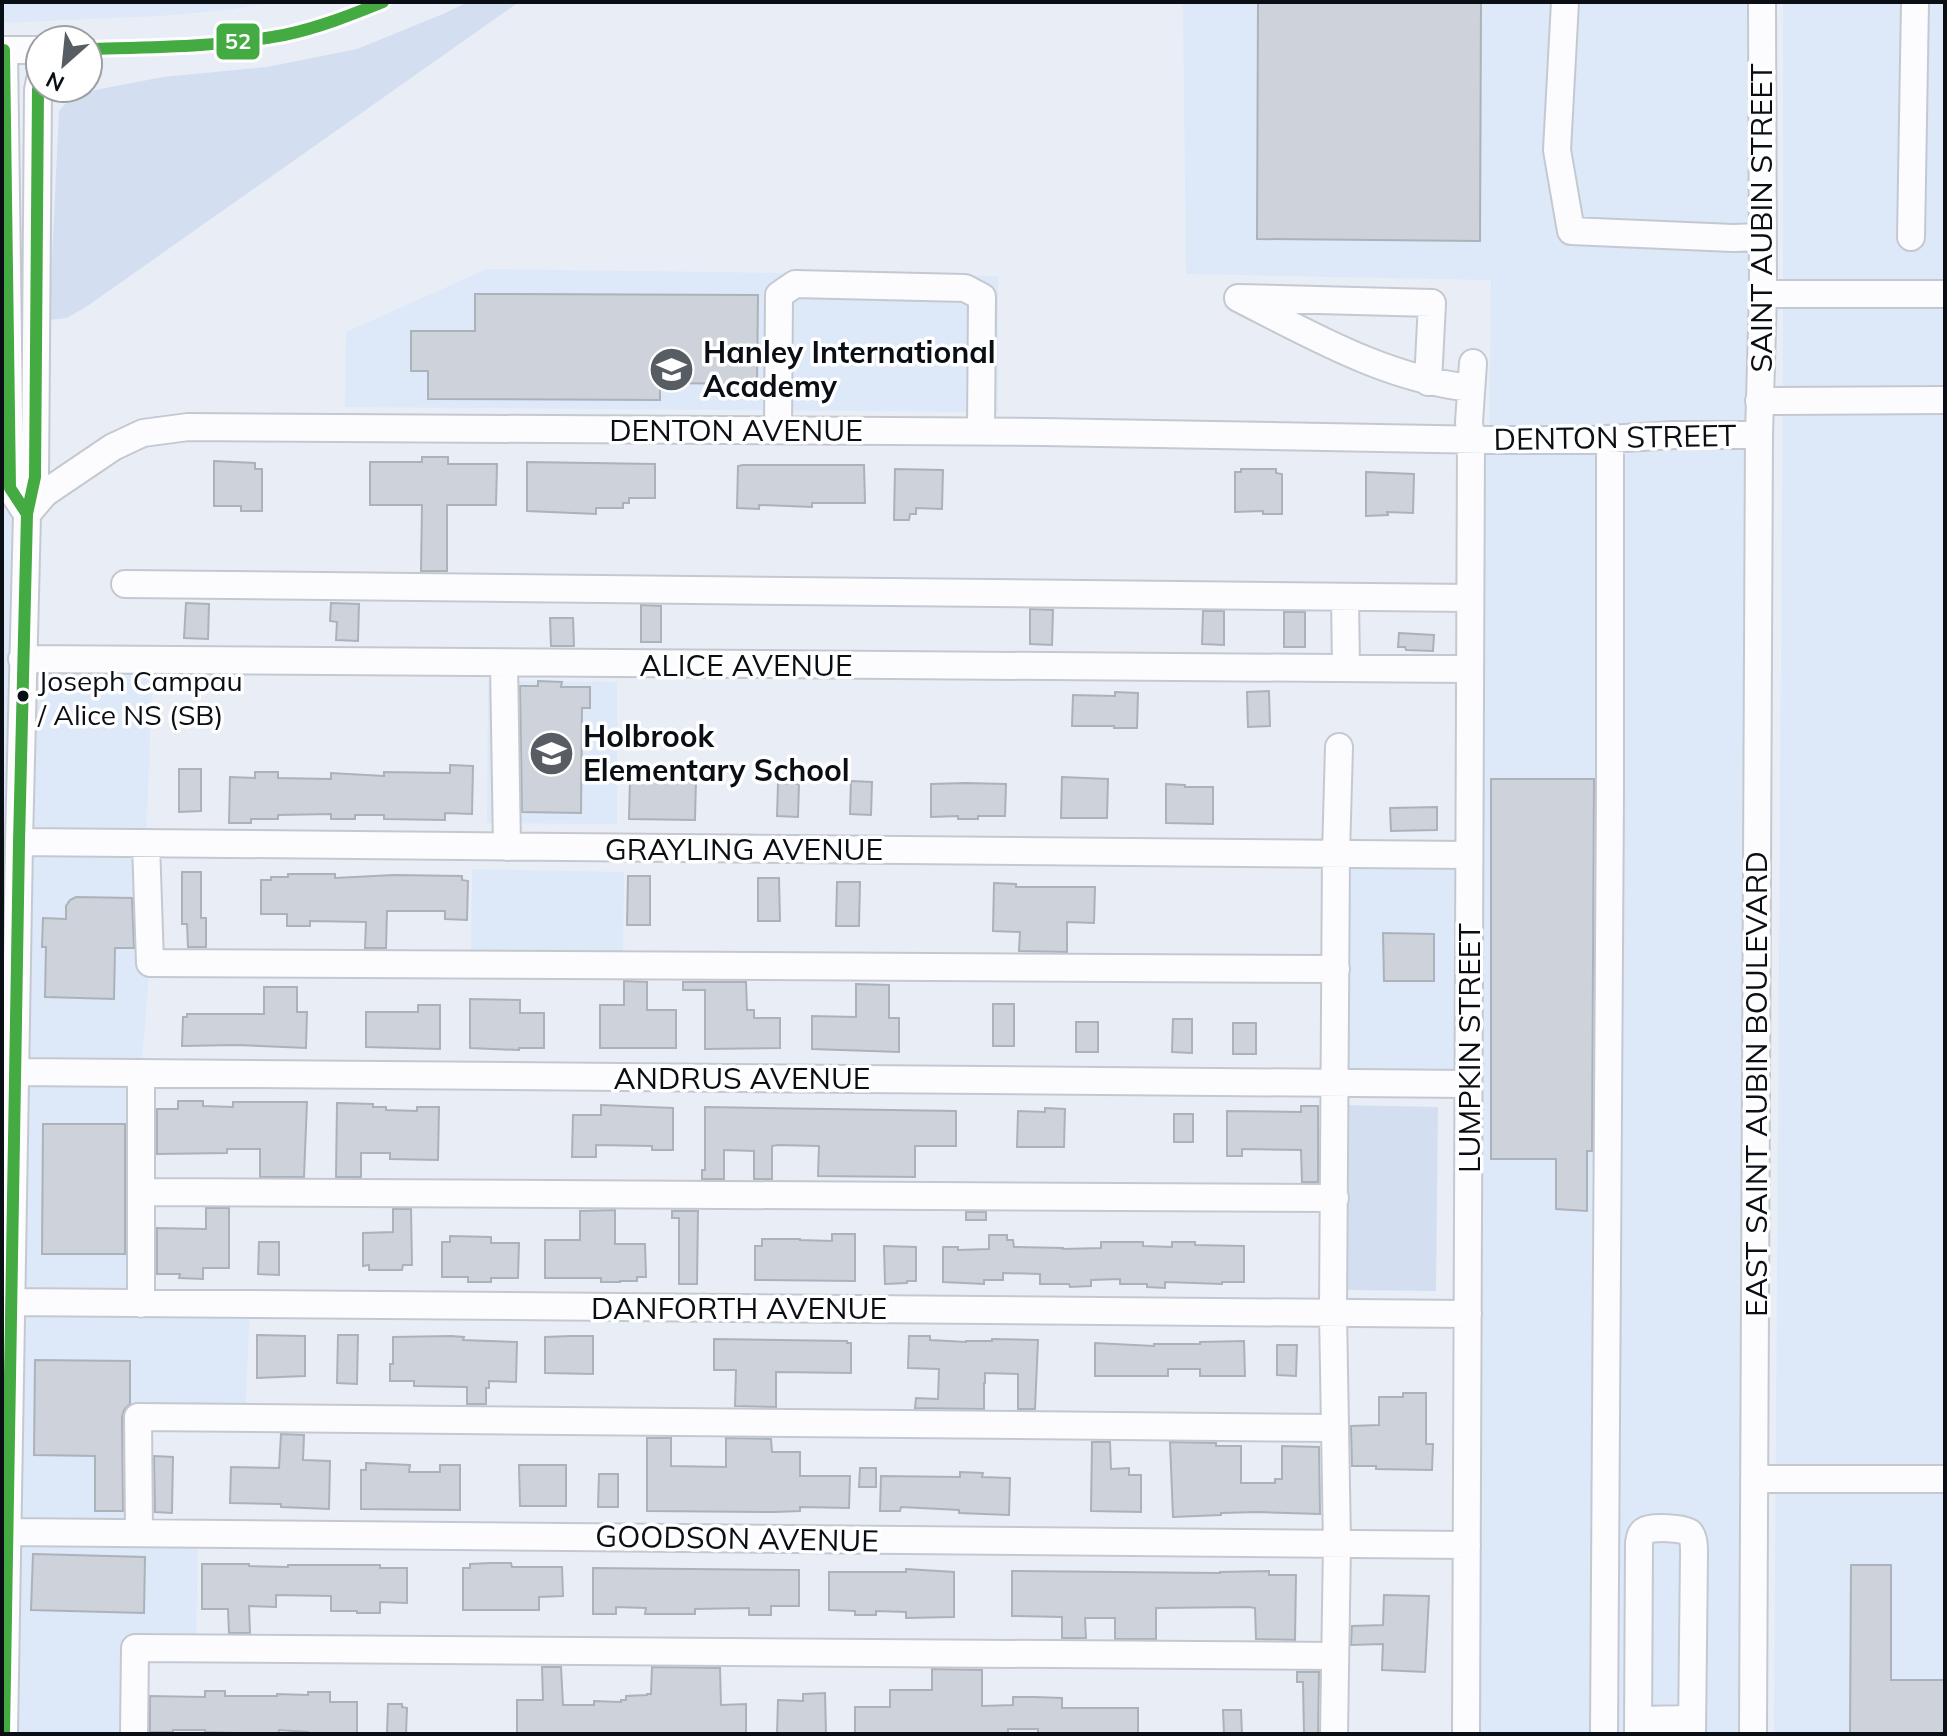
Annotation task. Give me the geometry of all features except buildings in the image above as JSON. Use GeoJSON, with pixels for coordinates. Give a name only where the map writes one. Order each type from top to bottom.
{"type":"FeatureCollection","features":[{"type":"Feature","properties":{"kind":"street"},"geometry":{"type":"LineString","coordinates":[[1565,2],[1557,150],[1571,231],[1762,237]]}},
{"type":"Feature","properties":{"kind":"street","name":"SAINT AUBIN STREET"},"geometry":{"type":"LineString","coordinates":[[1759,435],[1763,292],[1762,2]]}},
{"type":"Feature","properties":{"kind":"street"},"geometry":{"type":"LineString","coordinates":[[1911,237],[1915,2]]}},
{"type":"Feature","properties":{"kind":"street"},"geometry":{"type":"LineString","coordinates":[[24,50],[3,50],[6,101],[4,319],[10,488],[27,514]]}},
{"type":"Feature","properties":{"kind":"street"},"geometry":{"type":"LineString","coordinates":[[4,1734],[11,1302],[8,1170],[15,1072],[9,971],[19,842],[11,744],[22,659],[27,514],[35,477],[38,104]]}},
{"type":"Feature","properties":{"kind":"street"},"geometry":{"type":"LineString","coordinates":[[778,430],[779,295],[795,284],[965,288],[982,297],[981,431]]}},
{"type":"Feature","properties":{"kind":"street"},"geometry":{"type":"LineString","coordinates":[[1763,292],[1945,294]]}},
{"type":"Feature","properties":{"kind":"street"},"geometry":{"type":"LineString","coordinates":[[1238,298],[1432,303],[1428,382],[1340,350],[1238,298]]}},
{"type":"Feature","properties":{"kind":"street"},"geometry":{"type":"LineString","coordinates":[[4,319],[36,319]]}},
{"type":"Feature","properties":{"kind":"street","name":"LUMPKIN STREET"},"geometry":{"type":"LineString","coordinates":[[1428,382],[1472,375],[1469,422],[1466,1734]]}},
{"type":"Feature","properties":{"kind":"street"},"geometry":{"type":"LineString","coordinates":[[1759,401],[1945,400]]}},
{"type":"Feature","properties":{"kind":"street","name":"DENTON AVENUE"},"geometry":{"type":"LineString","coordinates":[[27,514],[45,493],[113,447],[143,433],[188,427],[981,431],[1471,439]]}},
{"type":"Feature","properties":{"kind":"street","name":"DENTON STREET"},"geometry":{"type":"LineString","coordinates":[[1471,439],[1759,435]]}},
{"type":"Feature","properties":{"kind":"street","name":"EAST SAINT AUBIN BOULEVARD"},"geometry":{"type":"LineString","coordinates":[[1753,1734],[1759,435]]}},
{"type":"Feature","properties":{"kind":"street"},"geometry":{"type":"LineString","coordinates":[[1604,1734],[1610,439]]}},
{"type":"Feature","properties":{"kind":"street"},"geometry":{"type":"LineString","coordinates":[[125,584],[1470,598]]}},
{"type":"Feature","properties":{"kind":"street"},"geometry":{"type":"LineString","coordinates":[[1345,597],[1346,668]]}},
{"type":"Feature","properties":{"kind":"street","name":"ALICE AVENUE"},"geometry":{"type":"LineString","coordinates":[[22,659],[1470,669]]}},
{"type":"Feature","properties":{"kind":"street"},"geometry":{"type":"LineString","coordinates":[[504,663],[507,847]]}},
{"type":"Feature","properties":{"kind":"street"},"geometry":{"type":"LineString","coordinates":[[1334,1734],[1337,1543],[1333,1313],[1339,747]]}},
{"type":"Feature","properties":{"kind":"street","name":"GRAYLING AVENUE"},"geometry":{"type":"LineString","coordinates":[[19,842],[1469,855]]}},
{"type":"Feature","properties":{"kind":"street"},"geometry":{"type":"LineString","coordinates":[[146,843],[150,963],[1336,969]]}},
{"type":"Feature","properties":{"kind":"street","name":"ANDRUS AVENUE"},"geometry":{"type":"LineString","coordinates":[[15,1072],[1468,1084]]}},
{"type":"Feature","properties":{"kind":"street"},"geometry":{"type":"LineString","coordinates":[[141,1073],[141,1304]]}},
{"type":"Feature","properties":{"kind":"street"},"geometry":{"type":"LineString","coordinates":[[141,1192],[1335,1198]]}},
{"type":"Feature","properties":{"kind":"street","name":"DANFORTH AVENUE"},"geometry":{"type":"LineString","coordinates":[[11,1302],[1468,1314]]}},
{"type":"Feature","properties":{"kind":"street"},"geometry":{"type":"LineString","coordinates":[[139,1533],[138,1417],[1335,1428]]}},
{"type":"Feature","properties":{"kind":"street"},"geometry":{"type":"LineString","coordinates":[[1754,1479],[1945,1479]]}},
{"type":"Feature","properties":{"kind":"street"},"geometry":{"type":"LineString","coordinates":[[1651,1529],[1680,1529],[1692,1536],[1692,1727],[1638,1727],[1639,1543],[1644,1531],[1651,1529]]}},
{"type":"Feature","properties":{"kind":"street","name":"GOODSON AVENUE"},"geometry":{"type":"LineString","coordinates":[[7,1532],[1467,1545]]}},
{"type":"Feature","properties":{"kind":"street"},"geometry":{"type":"LineString","coordinates":[[134,1734],[135,1648],[1335,1656]]}},
{"type":"Feature","properties":{"kind":"shaded area"},"geometry":{"type":"Polygon","coordinates":[[[2,2],[275,2],[159,16],[2,23],[2,2]]]}},
{"type":"Feature","properties":{"kind":"shaded area"},"geometry":{"type":"Polygon","coordinates":[[[468,2],[519,2],[86,307],[67,318],[49,320],[59,111],[65,104],[104,104],[104,88],[163,77],[267,67],[357,49],[468,2]]]}},
{"type":"Feature","properties":{"kind":"shaded area"},"geometry":{"type":"Polygon","coordinates":[[[1183,2],[1757,2],[1753,1734],[1466,1734],[1468,1085],[1336,1083],[1336,854],[1469,855],[1471,439],[1489,439],[1491,280],[1186,274],[1183,2]]]}},
{"type":"Feature","properties":{"kind":"shaded area"},"geometry":{"type":"Polygon","coordinates":[[[1783,2],[1945,2],[1945,1734],[1774,1734],[1783,2]]]}},
{"type":"Feature","properties":{"kind":"shaded area","name":"Hanley International Academy"},"geometry":{"type":"Polygon","coordinates":[[[487,269],[998,276],[998,412],[345,407],[346,332],[487,269]]]}},
{"type":"Feature","properties":{"kind":"shaded area"},"geometry":{"type":"Polygon","coordinates":[[[29,469],[22,659],[153,660],[146,843],[150,963],[141,1073],[141,1303],[250,1305],[245,1418],[138,1417],[139,1532],[198,1533],[196,1649],[135,1648],[134,1734],[2,1734],[2,487],[29,469]]]}},
{"type":"Feature","properties":{"kind":"shaded area","name":"Holbrook Elementary School"},"geometry":{"type":"Polygon","coordinates":[[[488,681],[617,682],[617,824],[487,823],[488,681]]]}},
{"type":"Feature","properties":{"kind":"shaded area","name":"Holbrook Elementary School"},"geometry":{"type":"Polygon","coordinates":[[[472,869],[624,872],[623,956],[471,953],[472,869]]]}},
{"type":"Feature","properties":{"kind":"shaded area"},"geometry":{"type":"Polygon","coordinates":[[[1345,1105],[1438,1107],[1436,1291],[1343,1290],[1345,1105]]]}},
{"type":"Feature","properties":{"kind":"transit line","name":"52"},"geometry":{"type":"LineString","coordinates":[[104,49],[186,46],[284,35],[383,2]]}},
{"type":"Feature","properties":{"kind":"transit line","name":"52"},"geometry":{"type":"LineString","coordinates":[[4,50],[10,488],[27,514],[35,477],[38,104]]}},
{"type":"Feature","properties":{"kind":"transit line","name":"52"},"geometry":{"type":"LineString","coordinates":[[4,1734],[27,514]]}},
{"type":"Feature","properties":{"kind":"place","name":"Hanley International Academy"},"geometry":{"type":"Point","coordinates":[672,369]}},
{"type":"Feature","properties":{"kind":"place","name":"Joseph Campau / Alice NS (SB)"},"geometry":{"type":"Point","coordinates":[23,696]}},
{"type":"Feature","properties":{"kind":"place","name":"Holbrook Elementary School"},"geometry":{"type":"Point","coordinates":[552,753]}}]}
